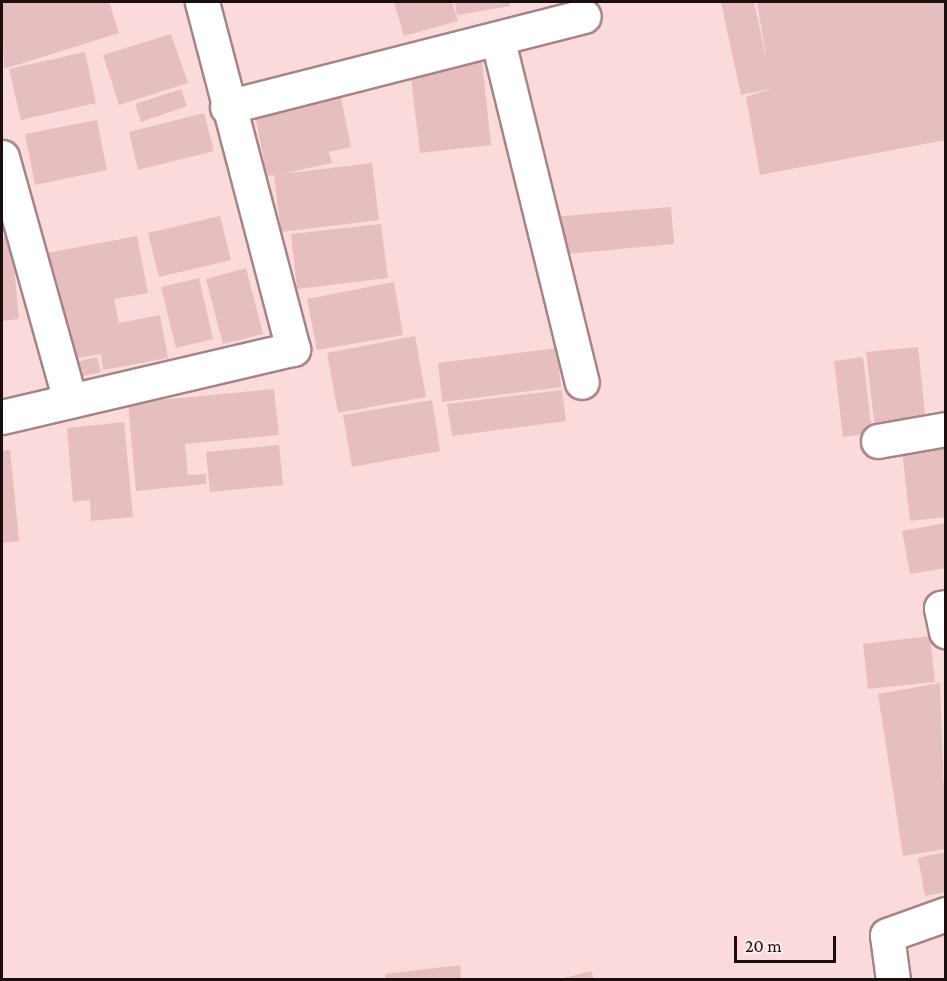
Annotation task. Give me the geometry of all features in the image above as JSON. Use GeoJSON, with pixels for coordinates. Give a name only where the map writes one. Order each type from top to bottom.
{"type":"FeatureCollection","features":[{"type":"Feature","properties":{"kind":"street"},"geometry":{"type":"LineString","coordinates":[[2,417],[294,349],[227,107],[202,2]]}},
{"type":"Feature","properties":{"kind":"street"},"geometry":{"type":"LineString","coordinates":[[227,107],[498,41],[584,16]]}},
{"type":"Feature","properties":{"kind":"street"},"geometry":{"type":"LineString","coordinates":[[498,41],[582,382]]}},
{"type":"Feature","properties":{"kind":"street"},"geometry":{"type":"LineString","coordinates":[[2,157],[70,401]]}},
{"type":"Feature","properties":{"kind":"street"},"geometry":{"type":"LineString","coordinates":[[878,441],[945,429]]}},
{"type":"Feature","properties":{"kind":"street"},"geometry":{"type":"LineString","coordinates":[[945,607],[941,608],[945,631]]}},
{"type":"Feature","properties":{"kind":"street"},"geometry":{"type":"LineString","coordinates":[[893,980],[887,935],[898,927],[945,914]]}},
{"type":"Feature","properties":{"kind":"building"},"geometry":{"type":"Polygon","coordinates":[[[2,2],[109,2],[119,33],[4,69],[2,2]]]}},
{"type":"Feature","properties":{"kind":"building"},"geometry":{"type":"Polygon","coordinates":[[[394,2],[452,2],[458,21],[404,36],[394,2]]]}},
{"type":"Feature","properties":{"kind":"building"},"geometry":{"type":"Polygon","coordinates":[[[455,2],[510,2],[510,6],[457,15],[455,2]]]}},
{"type":"Feature","properties":{"kind":"building"},"geometry":{"type":"Polygon","coordinates":[[[721,2],[754,2],[767,62],[757,2],[946,2],[946,140],[760,175],[746,97],[773,88],[741,95],[721,2]]]}},
{"type":"Feature","properties":{"kind":"building"},"geometry":{"type":"Polygon","coordinates":[[[171,34],[188,83],[119,105],[103,55],[171,34]]]}},
{"type":"Feature","properties":{"kind":"building"},"geometry":{"type":"Polygon","coordinates":[[[85,52],[96,103],[21,120],[9,69],[85,52]]]}},
{"type":"Feature","properties":{"kind":"building"},"geometry":{"type":"Polygon","coordinates":[[[482,62],[491,145],[420,153],[410,70],[482,62]]]}},
{"type":"Feature","properties":{"kind":"building"},"geometry":{"type":"Polygon","coordinates":[[[181,89],[187,106],[141,122],[135,104],[181,89]]]}},
{"type":"Feature","properties":{"kind":"building"},"geometry":{"type":"Polygon","coordinates":[[[341,98],[351,147],[329,152],[332,163],[282,174],[372,163],[379,220],[281,232],[274,175],[267,176],[255,115],[341,98]]]}},
{"type":"Feature","properties":{"kind":"building"},"geometry":{"type":"Polygon","coordinates":[[[204,113],[214,151],[138,170],[129,132],[204,113]]]}},
{"type":"Feature","properties":{"kind":"building"},"geometry":{"type":"Polygon","coordinates":[[[97,120],[107,170],[35,185],[25,134],[97,120]]]}},
{"type":"Feature","properties":{"kind":"building"},"geometry":{"type":"Polygon","coordinates":[[[671,207],[674,244],[556,255],[552,217],[671,207]]]}},
{"type":"Feature","properties":{"kind":"building"},"geometry":{"type":"Polygon","coordinates":[[[220,216],[231,260],[159,277],[148,233],[220,216]]]}},
{"type":"Feature","properties":{"kind":"building"},"geometry":{"type":"Polygon","coordinates":[[[381,224],[388,278],[297,289],[291,234],[381,224]]]}},
{"type":"Feature","properties":{"kind":"building"},"geometry":{"type":"Polygon","coordinates":[[[11,236],[19,319],[2,321],[2,237],[11,236]]]}},
{"type":"Feature","properties":{"kind":"building"},"geometry":{"type":"Polygon","coordinates":[[[137,236],[148,293],[114,299],[119,323],[160,315],[168,358],[103,370],[101,354],[67,360],[47,253],[137,236]]]}},
{"type":"Feature","properties":{"kind":"building"},"geometry":{"type":"Polygon","coordinates":[[[246,268],[263,334],[223,344],[206,279],[246,268]]]}},
{"type":"Feature","properties":{"kind":"building"},"geometry":{"type":"Polygon","coordinates":[[[199,278],[213,339],[176,348],[161,287],[199,278]]]}},
{"type":"Feature","properties":{"kind":"building"},"geometry":{"type":"Polygon","coordinates":[[[394,282],[403,335],[317,350],[307,299],[394,282]]]}},
{"type":"Feature","properties":{"kind":"building"},"geometry":{"type":"Polygon","coordinates":[[[415,336],[426,397],[338,413],[327,353],[415,336]]]}},
{"type":"Feature","properties":{"kind":"building"},"geometry":{"type":"Polygon","coordinates":[[[918,347],[926,423],[875,428],[866,352],[918,347]]]}},
{"type":"Feature","properties":{"kind":"building"},"geometry":{"type":"Polygon","coordinates":[[[557,348],[561,387],[442,402],[438,363],[557,348]]]}},
{"type":"Feature","properties":{"kind":"building"},"geometry":{"type":"Polygon","coordinates":[[[97,357],[101,372],[79,377],[76,362],[97,357]]]}},
{"type":"Feature","properties":{"kind":"building"},"geometry":{"type":"Polygon","coordinates":[[[863,357],[872,433],[843,437],[834,361],[863,357]]]}},
{"type":"Feature","properties":{"kind":"building"},"geometry":{"type":"Polygon","coordinates":[[[274,389],[279,435],[185,444],[188,475],[206,474],[206,484],[136,491],[128,403],[274,389]]]}},
{"type":"Feature","properties":{"kind":"building"},"geometry":{"type":"Polygon","coordinates":[[[562,390],[566,421],[452,436],[447,404],[562,390]]]}},
{"type":"Feature","properties":{"kind":"building"},"geometry":{"type":"Polygon","coordinates":[[[432,400],[440,451],[352,467],[343,415],[432,400]]]}},
{"type":"Feature","properties":{"kind":"building"},"geometry":{"type":"Polygon","coordinates":[[[124,422],[133,517],[91,521],[90,500],[73,502],[67,428],[124,422]]]}},
{"type":"Feature","properties":{"kind":"building"},"geometry":{"type":"Polygon","coordinates":[[[279,445],[283,485],[210,492],[206,452],[279,445]]]}},
{"type":"Feature","properties":{"kind":"building"},"geometry":{"type":"Polygon","coordinates":[[[946,445],[946,517],[910,521],[902,450],[946,445]]]}},
{"type":"Feature","properties":{"kind":"building"},"geometry":{"type":"Polygon","coordinates":[[[10,450],[19,541],[2,543],[2,451],[10,450]]]}},
{"type":"Feature","properties":{"kind":"building"},"geometry":{"type":"Polygon","coordinates":[[[946,523],[946,568],[910,574],[902,531],[946,523]]]}},
{"type":"Feature","properties":{"kind":"building"},"geometry":{"type":"Polygon","coordinates":[[[930,636],[935,682],[868,689],[863,644],[930,636]]]}},
{"type":"Feature","properties":{"kind":"building"},"geometry":{"type":"Polygon","coordinates":[[[940,683],[946,849],[903,856],[878,694],[940,683]]]}},
{"type":"Feature","properties":{"kind":"building"},"geometry":{"type":"Polygon","coordinates":[[[946,852],[946,892],[925,896],[918,858],[946,852]]]}},
{"type":"Feature","properties":{"kind":"building"},"geometry":{"type":"Polygon","coordinates":[[[460,965],[461,980],[386,980],[385,974],[460,965]]]}},
{"type":"Feature","properties":{"kind":"building"},"geometry":{"type":"Polygon","coordinates":[[[591,971],[594,980],[560,980],[560,979],[591,971]]]}}]}
